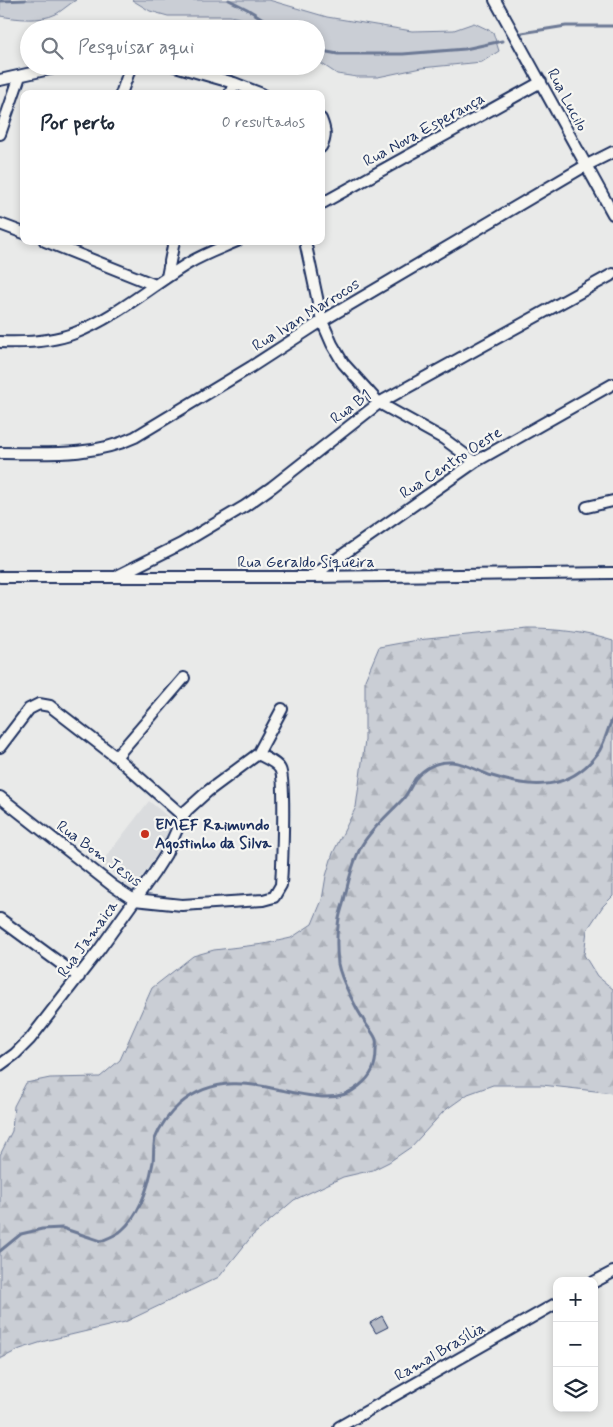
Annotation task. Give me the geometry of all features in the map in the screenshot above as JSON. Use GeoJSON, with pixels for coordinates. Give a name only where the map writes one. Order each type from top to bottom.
{"type":"FeatureCollection","features":[{"type":"Feature","properties":{"kind":"street","name":"Rua Lucilo"},"geometry":{"type":"LineString","coordinates":[[494,0],[613,214]]}},
{"type":"Feature","properties":{"kind":"street"},"geometry":{"type":"LineString","coordinates":[[0,80],[24,75]]}},
{"type":"Feature","properties":{"kind":"street"},"geometry":{"type":"LineString","coordinates":[[122,90],[128,75]]}},
{"type":"Feature","properties":{"kind":"street"},"geometry":{"type":"LineString","coordinates":[[206,75],[252,90]]}},
{"type":"Feature","properties":{"kind":"street"},"geometry":{"type":"LineString","coordinates":[[0,134],[20,76]]}},
{"type":"Feature","properties":{"kind":"street","name":"Rua Nova Esperança"},"geometry":{"type":"LineString","coordinates":[[325,202],[541,82]]}},
{"type":"Feature","properties":{"kind":"street"},"geometry":{"type":"LineString","coordinates":[[231,90],[234,83]]}},
{"type":"Feature","properties":{"kind":"street","name":"Rua Ivan Marrocos"},"geometry":{"type":"LineString","coordinates":[[0,453],[79,452],[100,449],[123,442],[162,421],[251,367],[322,321],[585,166],[613,152]]}},
{"type":"Feature","properties":{"kind":"street"},"geometry":{"type":"LineString","coordinates":[[0,224],[20,232]]}},
{"type":"Feature","properties":{"kind":"street"},"geometry":{"type":"LineString","coordinates":[[66,245],[155,285]]}},
{"type":"Feature","properties":{"kind":"street"},"geometry":{"type":"LineString","coordinates":[[167,277],[173,245]]}},
{"type":"Feature","properties":{"kind":"street"},"geometry":{"type":"LineString","coordinates":[[0,342],[33,342],[55,339],[75,333],[101,321],[202,256],[228,245]]}},
{"type":"Feature","properties":{"kind":"street"},"geometry":{"type":"LineString","coordinates":[[306,245],[322,321],[343,363],[379,403],[444,439],[475,462]]}},
{"type":"Feature","properties":{"kind":"street","name":"Rua B1"},"geometry":{"type":"LineString","coordinates":[[116,577],[181,544],[245,506],[379,403],[613,274]]}},
{"type":"Feature","properties":{"kind":"street","name":"Rua Centro Oeste"},"geometry":{"type":"LineString","coordinates":[[311,577],[475,462],[613,384]]}},
{"type":"Feature","properties":{"kind":"street"},"geometry":{"type":"LineString","coordinates":[[588,507],[613,502]]}},
{"type":"Feature","properties":{"kind":"street","name":"Rua Geraldo Siqueira"},"geometry":{"type":"LineString","coordinates":[[0,577],[311,577],[613,573]]}},
{"type":"Feature","properties":{"kind":"street"},"geometry":{"type":"LineString","coordinates":[[116,757],[184,678]]}},
{"type":"Feature","properties":{"kind":"street"},"geometry":{"type":"LineString","coordinates":[[0,747],[29,709],[39,704],[50,706],[116,757],[183,816]]}},
{"type":"Feature","properties":{"kind":"street","name":"Rua Jamaica"},"geometry":{"type":"LineString","coordinates":[[1,1061],[24,1046],[79,977],[166,854],[183,816],[208,791],[258,754],[282,709]]}},
{"type":"Feature","properties":{"kind":"street","name":"Rua Bom Jesus"},"geometry":{"type":"LineString","coordinates":[[0,797],[134,900],[182,905],[205,905],[270,899],[276,895],[281,885],[282,774],[277,766],[258,754]]}},
{"type":"Feature","properties":{"kind":"street"},"geometry":{"type":"LineString","coordinates":[[0,919],[79,977]]}},
{"type":"Feature","properties":{"kind":"street"},"geometry":{"type":"LineString","coordinates":[[598,1280],[613,1272]]}},
{"type":"Feature","properties":{"kind":"street","name":"Ramal Brasília"},"geometry":{"type":"LineString","coordinates":[[339,1427],[553,1305]]}},
{"type":"Feature","properties":{"kind":"shaded area","name":"EMEF Raimundo Agostinho da Silva"},"geometry":{"type":"Polygon","coordinates":[[[149,801],[172,820],[162,848],[132,890],[101,863],[149,801]]]}},
{"type":"Feature","properties":{"kind":"green space"},"geometry":{"type":"Polygon","coordinates":[[[0,0],[76,0],[50,17],[28,19],[0,16],[0,0]]]}},
{"type":"Feature","properties":{"kind":"green space"},"geometry":{"type":"Polygon","coordinates":[[[132,0],[269,0],[327,17],[412,31],[454,30],[474,23],[493,32],[499,51],[482,62],[421,68],[378,77],[357,77],[337,74],[325,66],[325,20],[250,20],[230,16],[168,16],[150,11],[132,0]]]}},
{"type":"Feature","properties":{"kind":"green space"},"geometry":{"type":"Polygon","coordinates":[[[528,629],[571,632],[613,641],[613,896],[603,906],[587,930],[584,955],[597,976],[613,989],[613,1093],[542,1085],[493,1085],[468,1094],[444,1111],[411,1147],[389,1162],[373,1170],[343,1177],[294,1200],[252,1236],[219,1277],[125,1322],[45,1341],[20,1349],[0,1359],[0,1155],[12,1131],[14,1106],[26,1083],[50,1078],[100,1077],[120,1060],[152,988],[193,956],[214,950],[264,944],[291,938],[312,924],[322,900],[326,876],[333,853],[356,807],[365,740],[365,680],[379,647],[417,640],[528,629]]]}},
{"type":"Feature","properties":{"kind":"building"},"geometry":{"type":"Polygon","coordinates":[[[382,1316],[388,1327],[376,1333],[370,1323],[382,1316]]]}},
{"type":"Feature","properties":{"kind":"waterway"},"geometry":{"type":"LineString","coordinates":[[0,1],[25,0]]}},
{"type":"Feature","properties":{"kind":"waterway"},"geometry":{"type":"LineString","coordinates":[[229,0],[265,20]]}},
{"type":"Feature","properties":{"kind":"waterway"},"geometry":{"type":"LineString","coordinates":[[522,33],[566,26],[613,26]]}},
{"type":"Feature","properties":{"kind":"waterway"},"geometry":{"type":"LineString","coordinates":[[325,52],[338,54],[403,54],[465,49],[502,41]]}},
{"type":"Feature","properties":{"kind":"waterway"},"geometry":{"type":"LineString","coordinates":[[0,1251],[21,1234],[42,1229],[62,1228],[101,1241],[120,1232],[134,1216],[143,1199],[153,1162],[155,1139],[160,1129],[180,1104],[204,1090],[228,1084],[253,1085],[322,1097],[342,1095],[359,1086],[370,1074],[374,1066],[376,1041],[342,978],[338,964],[337,931],[351,874],[366,838],[403,799],[415,779],[431,766],[452,762],[507,780],[522,783],[550,784],[575,774],[587,765],[598,753],[613,718]]}},
{"type":"Feature","properties":{"kind":"place","name":"EMEF Raimundo Agostinho da Silva"},"geometry":{"type":"Point","coordinates":[145,834]}}]}
